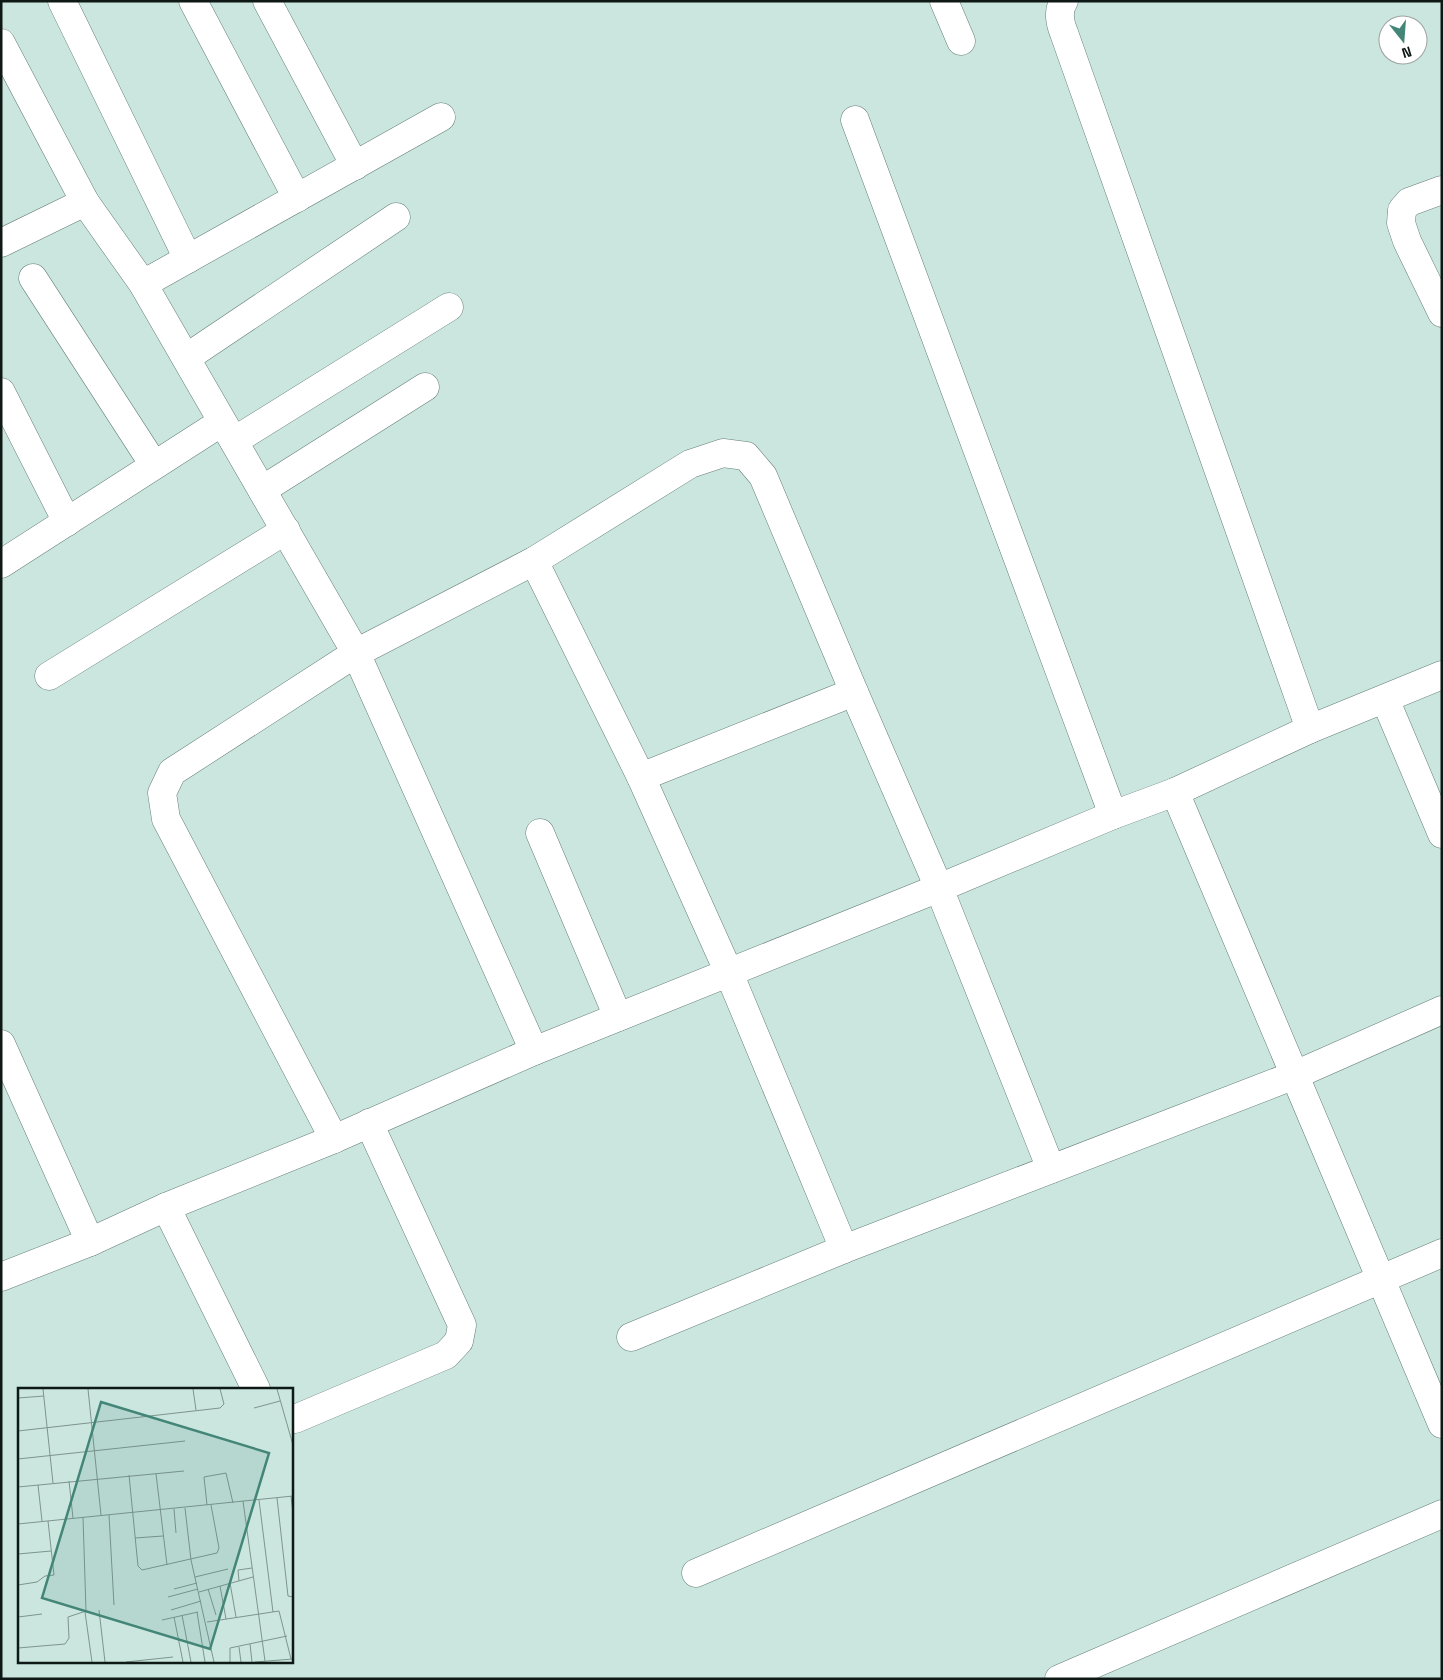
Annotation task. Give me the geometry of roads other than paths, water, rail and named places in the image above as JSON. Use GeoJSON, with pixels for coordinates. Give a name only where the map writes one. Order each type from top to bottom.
{"type":"FeatureCollection","features":[{"type":"Feature","properties":{"kind":"street"},"geometry":{"type":"LineString","coordinates":[[62,1],[188,259]]}},
{"type":"Feature","properties":{"kind":"street"},"geometry":{"type":"LineString","coordinates":[[193,1],[297,198]]}},
{"type":"Feature","properties":{"kind":"street"},"geometry":{"type":"LineString","coordinates":[[267,1],[354,166]]}},
{"type":"Feature","properties":{"kind":"street"},"geometry":{"type":"LineString","coordinates":[[944,1],[961,41]]}},
{"type":"Feature","properties":{"kind":"street"},"geometry":{"type":"LineString","coordinates":[[1064,1],[1061,5],[1059,19],[1310,729]]}},
{"type":"Feature","properties":{"kind":"street"},"geometry":{"type":"LineString","coordinates":[[1,43],[85,202],[143,284],[356,652],[534,1051]]}},
{"type":"Feature","properties":{"kind":"street"},"geometry":{"type":"LineString","coordinates":[[143,284],[441,117]]}},
{"type":"Feature","properties":{"kind":"street"},"geometry":{"type":"LineString","coordinates":[[855,120],[1113,815]]}},
{"type":"Feature","properties":{"kind":"street"},"geometry":{"type":"LineString","coordinates":[[1442,190],[1410,202],[1402,210],[1401,223],[1407,241],[1442,313]]}},
{"type":"Feature","properties":{"kind":"street"},"geometry":{"type":"LineString","coordinates":[[1,243],[85,202]]}},
{"type":"Feature","properties":{"kind":"street"},"geometry":{"type":"LineString","coordinates":[[186,358],[396,217]]}},
{"type":"Feature","properties":{"kind":"street"},"geometry":{"type":"LineString","coordinates":[[33,278],[154,465]]}},
{"type":"Feature","properties":{"kind":"street"},"geometry":{"type":"LineString","coordinates":[[1,564],[154,465],[228,432],[449,307]]}},
{"type":"Feature","properties":{"kind":"street"},"geometry":{"type":"LineString","coordinates":[[262,490],[425,387]]}},
{"type":"Feature","properties":{"kind":"street"},"geometry":{"type":"LineString","coordinates":[[1,392],[67,522]]}},
{"type":"Feature","properties":{"kind":"street"},"geometry":{"type":"LineString","coordinates":[[334,1139],[166,819],[162,793],[172,772],[356,652],[534,560],[690,464],[723,453],[746,456],[763,476],[939,888],[1051,1169]]}},
{"type":"Feature","properties":{"kind":"street"},"geometry":{"type":"LineString","coordinates":[[49,676],[286,530]]}},
{"type":"Feature","properties":{"kind":"street"},"geometry":{"type":"LineString","coordinates":[[534,560],[642,777],[729,973],[844,1249]]}},
{"type":"Feature","properties":{"kind":"street"},"geometry":{"type":"LineString","coordinates":[[1,1277],[90,1242],[166,1207],[334,1139],[534,1051],[939,888],[1113,815],[1175,792],[1310,729],[1442,675]]}},
{"type":"Feature","properties":{"kind":"street"},"geometry":{"type":"LineString","coordinates":[[642,777],[854,692]]}},
{"type":"Feature","properties":{"kind":"street"},"geometry":{"type":"LineString","coordinates":[[1385,699],[1442,834]]}},
{"type":"Feature","properties":{"kind":"street"},"geometry":{"type":"LineString","coordinates":[[1175,792],[1442,1424]]}},
{"type":"Feature","properties":{"kind":"street"},"geometry":{"type":"LineString","coordinates":[[540,833],[618,1017]]}},
{"type":"Feature","properties":{"kind":"street"},"geometry":{"type":"LineString","coordinates":[[631,1337],[844,1249],[1295,1075],[1442,1010]]}},
{"type":"Feature","properties":{"kind":"street"},"geometry":{"type":"LineString","coordinates":[[1,1044],[90,1242]]}},
{"type":"Feature","properties":{"kind":"street"},"geometry":{"type":"LineString","coordinates":[[292,1419],[446,1355],[459,1341],[462,1325],[369,1123]]}},
{"type":"Feature","properties":{"kind":"street"},"geometry":{"type":"LineString","coordinates":[[166,1207],[256,1388]]}},
{"type":"Feature","properties":{"kind":"street"},"geometry":{"type":"LineString","coordinates":[[696,1573],[1442,1253]]}},
{"type":"Feature","properties":{"kind":"street"},"geometry":{"type":"LineString","coordinates":[[1059,1679],[1442,1514]]}}]}
